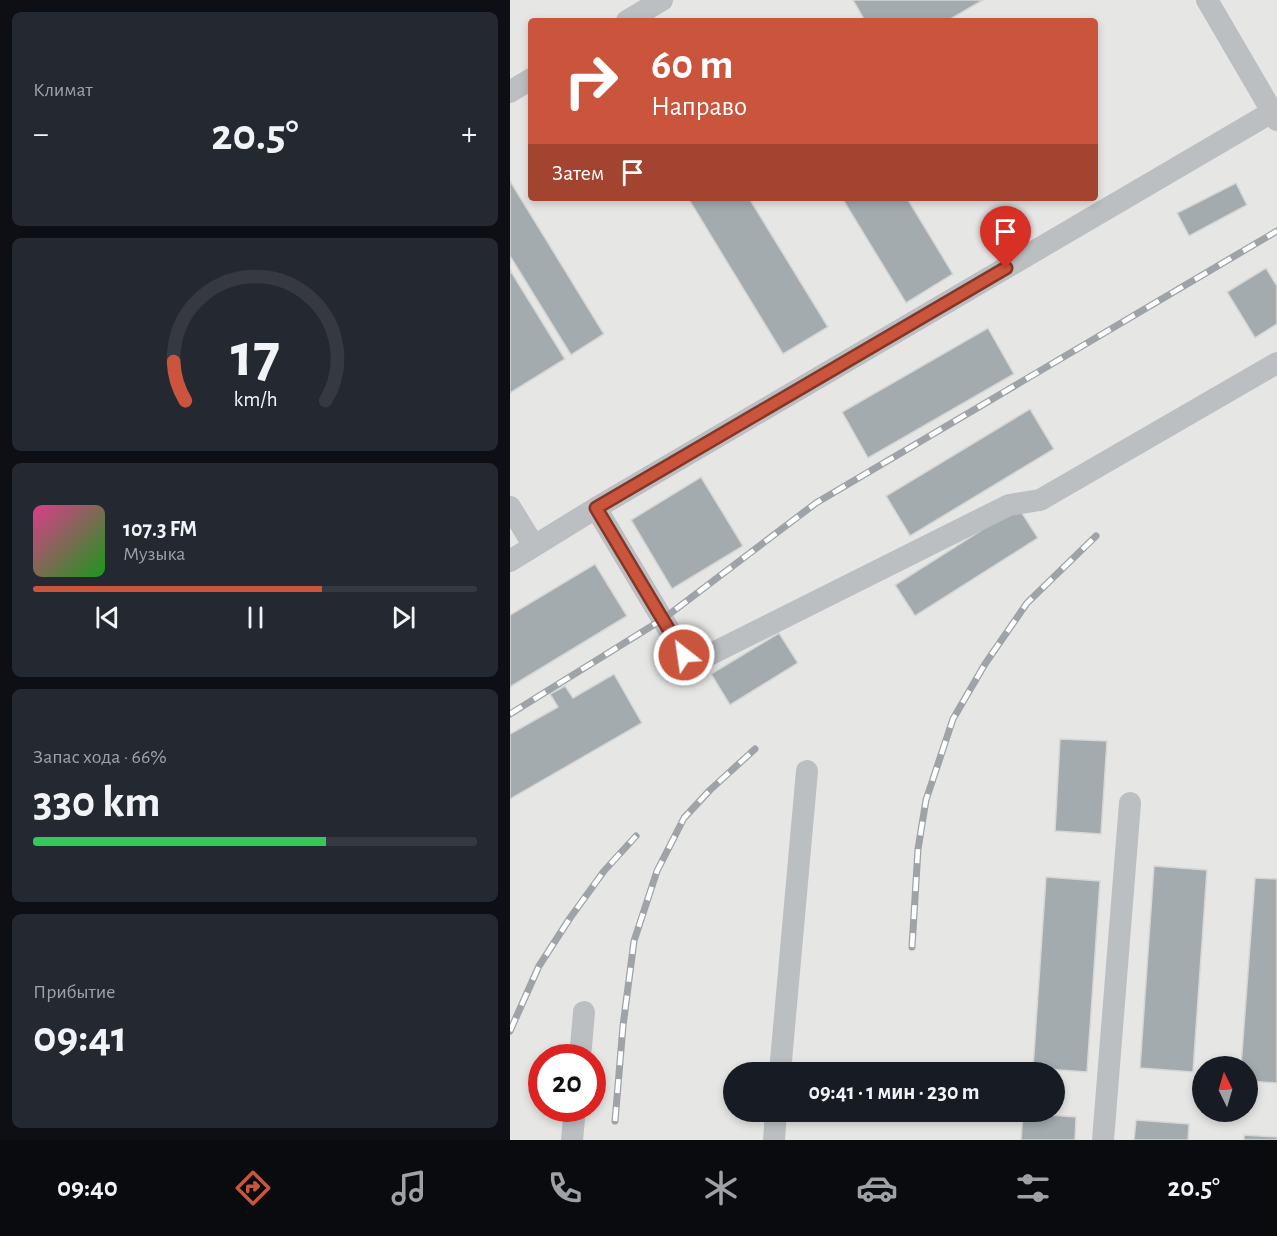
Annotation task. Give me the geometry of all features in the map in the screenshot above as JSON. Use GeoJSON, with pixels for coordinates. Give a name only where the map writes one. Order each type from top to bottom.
{"type":"FeatureCollection","features":[{"type":"Feature","properties":{"kind":"lane"},"geometry":{"type":"LineString","coordinates":[[632,18],[662,0]]}},
{"type":"Feature","properties":{"kind":"lane"},"geometry":{"type":"LineString","coordinates":[[510,561],[596,508],[1275,116],[1207,0]]}},
{"type":"Feature","properties":{"kind":"lane"},"geometry":{"type":"LineString","coordinates":[[510,92],[528,81]]}},
{"type":"Feature","properties":{"kind":"lane"},"geometry":{"type":"LineString","coordinates":[[596,508],[684,655],[697,661],[1009,505],[1040,500],[1277,363]]}},
{"type":"Feature","properties":{"kind":"lane"},"geometry":{"type":"LineString","coordinates":[[510,507],[534,546]]}},
{"type":"Feature","properties":{"kind":"lane"},"geometry":{"type":"LineString","coordinates":[[781,1062],[807,771]]}},
{"type":"Feature","properties":{"kind":"lane"},"geometry":{"type":"LineString","coordinates":[[1103,1140],[1130,803]]}},
{"type":"Feature","properties":{"kind":"lane"},"geometry":{"type":"LineString","coordinates":[[581,1044],[584,1012]]}},
{"type":"Feature","properties":{"kind":"lane"},"geometry":{"type":"LineString","coordinates":[[572,1140],[574,1122]]}},
{"type":"Feature","properties":{"kind":"lane"},"geometry":{"type":"LineString","coordinates":[[774,1140],[775,1122]]}},
{"type":"Feature","properties":{"kind":"shaded area"},"geometry":{"type":"Polygon","coordinates":[[[510,0],[1277,0],[1277,1140],[510,1140],[510,0]]]}},
{"type":"Feature","properties":{"kind":"building"},"geometry":{"type":"Polygon","coordinates":[[[853,0],[983,0],[952,18],[863,18],[853,0]]]}},
{"type":"Feature","properties":{"kind":"building"},"geometry":{"type":"Polygon","coordinates":[[[510,181],[604,334],[571,355],[510,256],[510,181]]]}},
{"type":"Feature","properties":{"kind":"building"},"geometry":{"type":"Polygon","coordinates":[[[1236,183],[1247,205],[1189,236],[1177,213],[1236,183]]]}},
{"type":"Feature","properties":{"kind":"building"},"geometry":{"type":"Polygon","coordinates":[[[690,201],[751,201],[828,327],[783,354],[690,201]]]}},
{"type":"Feature","properties":{"kind":"building"},"geometry":{"type":"Polygon","coordinates":[[[844,201],[909,201],[953,274],[906,303],[844,201]]]}},
{"type":"Feature","properties":{"kind":"building"},"geometry":{"type":"Polygon","coordinates":[[[1266,268],[1277,286],[1277,324],[1255,338],[1227,292],[1266,268]]]}},
{"type":"Feature","properties":{"kind":"building"},"geometry":{"type":"Polygon","coordinates":[[[510,270],[565,359],[510,393],[510,270]]]}},
{"type":"Feature","properties":{"kind":"building"},"geometry":{"type":"Polygon","coordinates":[[[988,328],[1014,374],[868,458],[842,412],[988,328]]]}},
{"type":"Feature","properties":{"kind":"building"},"geometry":{"type":"Polygon","coordinates":[[[1030,409],[1054,449],[910,536],[886,496],[1030,409]]]}},
{"type":"Feature","properties":{"kind":"building"},"geometry":{"type":"Polygon","coordinates":[[[701,477],[743,546],[672,589],[631,520],[701,477]]]}},
{"type":"Feature","properties":{"kind":"building"},"geometry":{"type":"Polygon","coordinates":[[[1018,507],[1038,538],[915,616],[895,585],[1018,507]]]}},
{"type":"Feature","properties":{"kind":"building"},"geometry":{"type":"Polygon","coordinates":[[[595,564],[627,616],[510,687],[510,615],[595,564]]]}},
{"type":"Feature","properties":{"kind":"building"},"geometry":{"type":"Polygon","coordinates":[[[779,633],[798,663],[730,705],[711,674],[779,633]]]}},
{"type":"Feature","properties":{"kind":"building"},"geometry":{"type":"Polygon","coordinates":[[[614,674],[642,723],[510,799],[510,734],[558,707],[550,694],[565,686],[573,698],[614,674]]]}},
{"type":"Feature","properties":{"kind":"building"},"geometry":{"type":"Polygon","coordinates":[[[1060,739],[1107,741],[1101,834],[1055,831],[1060,739]]]}},
{"type":"Feature","properties":{"kind":"building"},"geometry":{"type":"Polygon","coordinates":[[[1154,866],[1207,870],[1192,1072],[1140,1068],[1154,866]]]}},
{"type":"Feature","properties":{"kind":"building"},"geometry":{"type":"Polygon","coordinates":[[[1046,877],[1100,881],[1087,1072],[1065,1070],[1065,1062],[1033,1062],[1046,877]]]}},
{"type":"Feature","properties":{"kind":"building"},"geometry":{"type":"Polygon","coordinates":[[[1255,878],[1277,879],[1277,1083],[1258,1082],[1258,1056],[1242,1056],[1255,878]]]}},
{"type":"Feature","properties":{"kind":"building"},"geometry":{"type":"Polygon","coordinates":[[[1065,1116],[1076,1117],[1075,1140],[1021,1140],[1022,1122],[1065,1122],[1065,1116]]]}},
{"type":"Feature","properties":{"kind":"building"},"geometry":{"type":"Polygon","coordinates":[[[1136,1120],[1189,1124],[1188,1140],[1134,1140],[1136,1120]]]}},
{"type":"Feature","properties":{"kind":"building"},"geometry":{"type":"Polygon","coordinates":[[[1244,1135],[1277,1137],[1277,1140],[1244,1140],[1244,1135]]]}},
{"type":"Feature","properties":{"kind":"railway"},"geometry":{"type":"LineString","coordinates":[[510,714],[663,619],[816,503],[1277,231]]}},
{"type":"Feature","properties":{"kind":"railway"},"geometry":{"type":"LineString","coordinates":[[912,947],[918,849],[926,800],[953,719],[985,664],[1027,603],[1096,536]]}},
{"type":"Feature","properties":{"kind":"railway"},"geometry":{"type":"LineString","coordinates":[[615,1121],[623,1026],[634,941],[657,871],[684,818],[710,790],[755,749]]}},
{"type":"Feature","properties":{"kind":"railway"},"geometry":{"type":"LineString","coordinates":[[510,1031],[539,966],[570,918],[604,871],[636,836]]}},
{"type":"Feature","properties":{"kind":"route"},"geometry":{"type":"LineString","coordinates":[[684,655],[596,508],[1006,268]]}}]}
